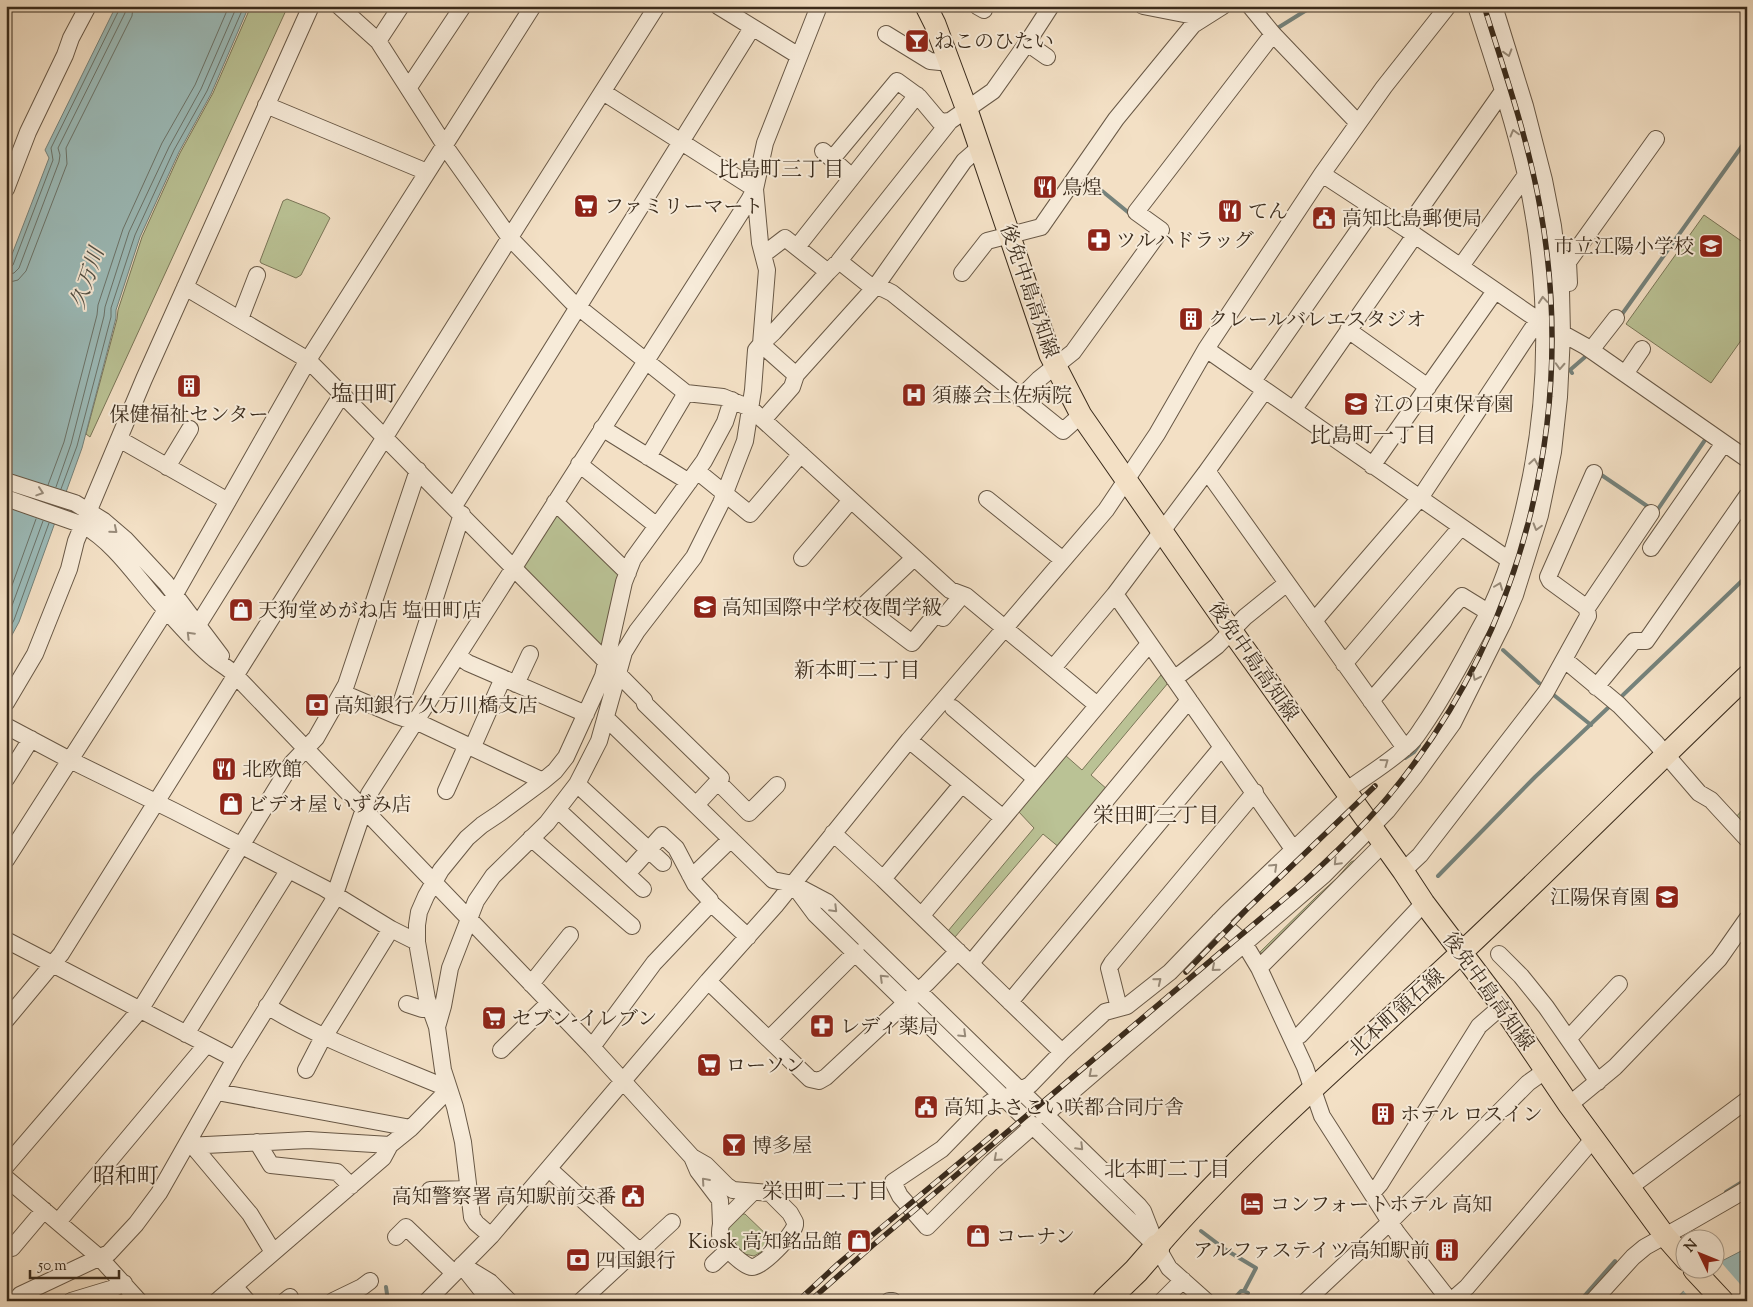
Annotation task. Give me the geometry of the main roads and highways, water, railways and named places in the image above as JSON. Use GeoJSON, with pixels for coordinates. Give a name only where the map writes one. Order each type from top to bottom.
{"type":"FeatureCollection","features":[{"type":"Feature","properties":{"kind":"highway"},"geometry":{"type":"LineString","coordinates":[[1105,1301],[1136,1271],[1157,1247]]}},
{"type":"Feature","properties":{"kind":"highway"},"geometry":{"type":"LineString","coordinates":[[1125,1301],[1136,1271]]}},
{"type":"Feature","properties":{"kind":"main road","name":"後免中島高知線"},"geometry":{"type":"LineString","coordinates":[[929,7],[950,63],[959,116],[980,147],[1056,366],[1081,416],[1403,870],[1424,903],[1502,1006],[1569,1105],[1676,1249]]}},
{"type":"Feature","properties":{"kind":"main road","name":"北本町領石線"},"geometry":{"type":"LineString","coordinates":[[1157,1247],[1185,1215],[1313,1088],[1462,952],[1747,676]]}},
{"type":"Feature","properties":{"kind":"main road","name":"後免中島高知線"},"geometry":{"type":"LineString","coordinates":[[1703,1280],[1722,1301]]}},
{"type":"Feature","properties":{"kind":"water","name":"久万川"},"geometry":{"type":"Polygon","coordinates":[[[116,6],[249,6],[211,94],[179,152],[140,237],[116,310],[116,318],[82,448],[19,622],[6,646],[6,270],[49,158],[45,150],[116,6]]]}},
{"type":"Feature","properties":{"kind":"water"},"geometry":{"type":"Polygon","coordinates":[[[1747,1248],[1747,1301],[1674,1301],[1694,1280],[1726,1280],[1726,1259],[1747,1248]]]}},
{"type":"Feature","properties":{"kind":"waterway"},"geometry":{"type":"LineString","coordinates":[[1276,29],[1313,6]]}},
{"type":"Feature","properties":{"kind":"waterway"},"geometry":{"type":"LineString","coordinates":[[1620,317],[1747,139]]}},
{"type":"Feature","properties":{"kind":"waterway"},"geometry":{"type":"LineString","coordinates":[[1085,177],[1129,213]]}},
{"type":"Feature","properties":{"kind":"waterway"},"geometry":{"type":"LineString","coordinates":[[1572,373],[1570,370],[1585,357]]}},
{"type":"Feature","properties":{"kind":"waterway"},"geometry":{"type":"LineString","coordinates":[[1656,512],[1705,440]]}},
{"type":"Feature","properties":{"kind":"waterway"},"geometry":{"type":"LineString","coordinates":[[1600,474],[1650,508]]}},
{"type":"Feature","properties":{"kind":"waterway"},"geometry":{"type":"LineString","coordinates":[[1623,695],[1747,576]]}},
{"type":"Feature","properties":{"kind":"waterway"},"geometry":{"type":"LineString","coordinates":[[1503,650],[1539,683]]}},
{"type":"Feature","properties":{"kind":"waterway"},"geometry":{"type":"LineString","coordinates":[[1550,692],[1591,725]]}},
{"type":"Feature","properties":{"kind":"waterway"},"geometry":{"type":"LineString","coordinates":[[1438,876],[1535,777],[1611,705]]}},
{"type":"Feature","properties":{"kind":"waterway"},"geometry":{"type":"LineString","coordinates":[[1405,758],[1414,752],[1419,745]]}},
{"type":"Feature","properties":{"kind":"waterway"},"geometry":{"type":"LineString","coordinates":[[1726,1192],[1747,1179]]}},
{"type":"Feature","properties":{"kind":"waterway"},"geometry":{"type":"LineString","coordinates":[[1201,1231],[1226,1250],[1256,1268],[1244,1291],[1248,1293]]}},
{"type":"Feature","properties":{"kind":"waterway"},"geometry":{"type":"LineString","coordinates":[[1580,1301],[1615,1261]]}},
{"type":"Feature","properties":{"kind":"waterway"},"geometry":{"type":"LineString","coordinates":[[386,1287],[388,1301]]}},
{"type":"Feature","properties":{"kind":"waterway"},"geometry":{"type":"LineString","coordinates":[[1232,1301],[1241,1291],[1244,1291]]}},
{"type":"Feature","properties":{"kind":"railway"},"geometry":{"type":"LineString","coordinates":[[810,1301],[872,1246],[1298,887],[1333,855],[1387,798],[1434,734],[1474,666],[1506,594],[1529,519],[1544,443],[1551,364],[1550,286],[1540,207],[1523,131],[1484,6]]}},
{"type":"Feature","properties":{"kind":"railway"},"geometry":{"type":"LineString","coordinates":[[1186,972],[1247,909],[1375,786]]}},
{"type":"Feature","properties":{"kind":"railway"},"geometry":{"type":"LineString","coordinates":[[798,1301],[839,1263],[996,1132]]}},
{"type":"Feature","properties":{"kind":"place","name":"ねこのひたい"},"geometry":{"type":"Point","coordinates":[917,41]}},
{"type":"Feature","properties":{"kind":"place","name":"鳥煌"},"geometry":{"type":"Point","coordinates":[1045,187]}},
{"type":"Feature","properties":{"kind":"place","name":"ファミリーマート"},"geometry":{"type":"Point","coordinates":[586,206]}},
{"type":"Feature","properties":{"kind":"place","name":"てん"},"geometry":{"type":"Point","coordinates":[1230,211]}},
{"type":"Feature","properties":{"kind":"place","name":"高知比島郵便局"},"geometry":{"type":"Point","coordinates":[1324,218]}},
{"type":"Feature","properties":{"kind":"place","name":"ツルハドラッグ"},"geometry":{"type":"Point","coordinates":[1099,240]}},
{"type":"Feature","properties":{"kind":"place","name":"市立江陽小学校"},"geometry":{"type":"Point","coordinates":[1711,246]}},
{"type":"Feature","properties":{"kind":"place","name":"クレールバレエスタジオ"},"geometry":{"type":"Point","coordinates":[1191,319]}},
{"type":"Feature","properties":{"kind":"place","name":"保健福祉センター"},"geometry":{"type":"Point","coordinates":[189,386]}},
{"type":"Feature","properties":{"kind":"place","name":"須藤会土佐病院"},"geometry":{"type":"Point","coordinates":[914,395]}},
{"type":"Feature","properties":{"kind":"place","name":"江の口東保育園"},"geometry":{"type":"Point","coordinates":[1356,404]}},
{"type":"Feature","properties":{"kind":"place","name":"高知国際中学校夜間学級"},"geometry":{"type":"Point","coordinates":[705,607]}},
{"type":"Feature","properties":{"kind":"place","name":"天狗堂めがね店 塩田町店"},"geometry":{"type":"Point","coordinates":[241,610]}},
{"type":"Feature","properties":{"kind":"place","name":"高知銀行 久万川橋支店"},"geometry":{"type":"Point","coordinates":[317,705]}},
{"type":"Feature","properties":{"kind":"place","name":"北欧館"},"geometry":{"type":"Point","coordinates":[224,769]}},
{"type":"Feature","properties":{"kind":"place","name":"ビデオ屋 いずみ店"},"geometry":{"type":"Point","coordinates":[231,804]}},
{"type":"Feature","properties":{"kind":"place","name":"江陽保育園"},"geometry":{"type":"Point","coordinates":[1667,897]}},
{"type":"Feature","properties":{"kind":"place","name":"セブン-イレブン"},"geometry":{"type":"Point","coordinates":[494,1018]}},
{"type":"Feature","properties":{"kind":"place","name":"レディ薬局"},"geometry":{"type":"Point","coordinates":[822,1026]}},
{"type":"Feature","properties":{"kind":"place","name":"ローソン"},"geometry":{"type":"Point","coordinates":[709,1065]}},
{"type":"Feature","properties":{"kind":"place","name":"高知よさこい咲都合同庁舎"},"geometry":{"type":"Point","coordinates":[926,1107]}},
{"type":"Feature","properties":{"kind":"place","name":"ホテル ロスイン"},"geometry":{"type":"Point","coordinates":[1383,1114]}},
{"type":"Feature","properties":{"kind":"place","name":"博多屋"},"geometry":{"type":"Point","coordinates":[734,1145]}},
{"type":"Feature","properties":{"kind":"place","name":"高知警察署 高知駅前交番"},"geometry":{"type":"Point","coordinates":[633,1196]}},
{"type":"Feature","properties":{"kind":"place","name":"コンフォートホテル 高知"},"geometry":{"type":"Point","coordinates":[1252,1204]}},
{"type":"Feature","properties":{"kind":"place","name":"コーナン"},"geometry":{"type":"Point","coordinates":[978,1236]}},
{"type":"Feature","properties":{"kind":"place","name":"Kiosk 高知銘品館"},"geometry":{"type":"Point","coordinates":[859,1241]}},
{"type":"Feature","properties":{"kind":"place","name":"アルファステイツ高知駅前"},"geometry":{"type":"Point","coordinates":[1447,1250]}},
{"type":"Feature","properties":{"kind":"place","name":"四国銀行"},"geometry":{"type":"Point","coordinates":[578,1260]}},
{"type":"Feature","properties":{"kind":"district","name":"比島町三丁目"},"geometry":{"type":"Point","coordinates":[781,169]}},
{"type":"Feature","properties":{"kind":"district","name":"塩田町"},"geometry":{"type":"Point","coordinates":[364,393]}},
{"type":"Feature","properties":{"kind":"district","name":"比島町一丁目"},"geometry":{"type":"Point","coordinates":[1373,435]}},
{"type":"Feature","properties":{"kind":"district","name":"新本町二丁目"},"geometry":{"type":"Point","coordinates":[857,670]}},
{"type":"Feature","properties":{"kind":"district","name":"栄田町三丁目"},"geometry":{"type":"Point","coordinates":[1156,815]}},
{"type":"Feature","properties":{"kind":"district","name":"北本町二丁目"},"geometry":{"type":"Point","coordinates":[1167,1169]}},
{"type":"Feature","properties":{"kind":"district","name":"昭和町"},"geometry":{"type":"Point","coordinates":[126,1175]}},
{"type":"Feature","properties":{"kind":"district","name":"栄田町二丁目"},"geometry":{"type":"Point","coordinates":[825,1191]}}]}
